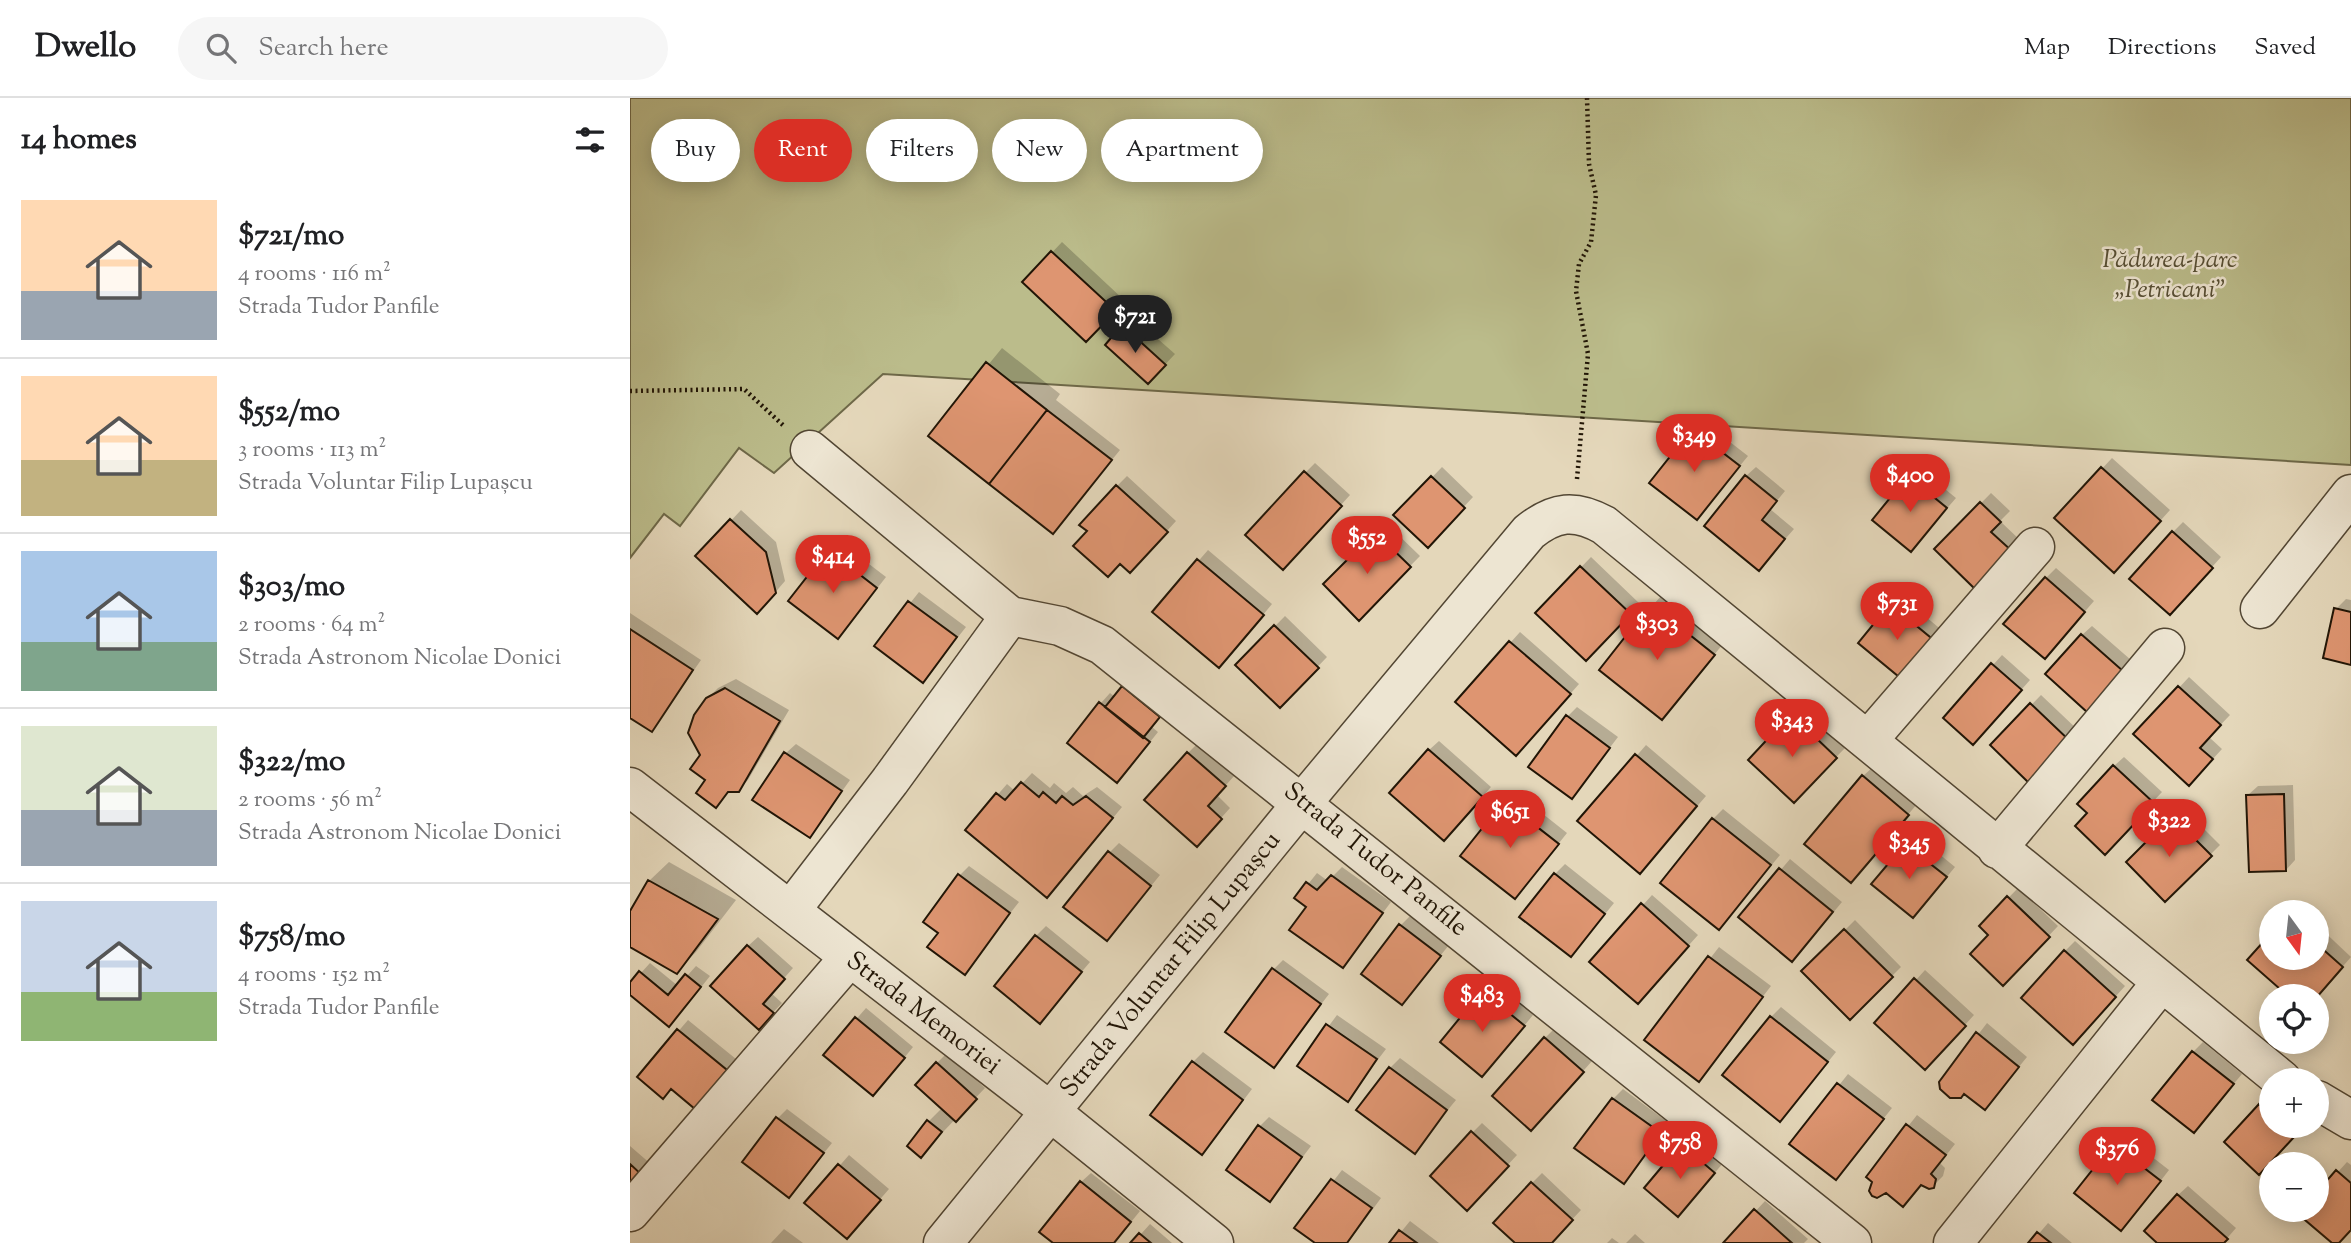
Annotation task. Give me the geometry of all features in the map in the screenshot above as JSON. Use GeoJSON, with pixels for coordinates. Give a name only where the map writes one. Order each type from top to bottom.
{"type":"FeatureCollection","features":[{"type":"Feature","properties":{"kind":"street","name":"Strada Tudor Panfile"},"geometry":{"type":"LineString","coordinates":[[810,450],[1010,616],[1060,626],[1102,645],[1303,802],[1852,1243]]}},
{"type":"Feature","properties":{"kind":"street"},"geometry":{"type":"LineString","coordinates":[[2260,609],[2351,494]]}},
{"type":"Feature","properties":{"kind":"street"},"geometry":{"type":"LineString","coordinates":[[1573,513],[1604,525],[1869,739],[1997,849],[2267,1068]]}},
{"type":"Feature","properties":{"kind":"street","name":"Strada Voluntar Filip Lupașcu"},"geometry":{"type":"LineString","coordinates":[[943,1243],[1303,802],[1529,532],[1546,518],[1573,513]]}},
{"type":"Feature","properties":{"kind":"street"},"geometry":{"type":"LineString","coordinates":[[1869,739],[2035,547]]}},
{"type":"Feature","properties":{"kind":"street"},"geometry":{"type":"LineString","coordinates":[[791,910],[890,781],[1010,616]]}},
{"type":"Feature","properties":{"kind":"street"},"geometry":{"type":"LineString","coordinates":[[1997,849],[2165,648]]}},
{"type":"Feature","properties":{"kind":"street","name":"Strada Memoriei"},"geometry":{"type":"LineString","coordinates":[[630,787],[1051,1112],[1214,1243]]}},
{"type":"Feature","properties":{"kind":"street"},"geometry":{"type":"LineString","coordinates":[[630,1212],[849,958]]}},
{"type":"Feature","properties":{"kind":"street"},"geometry":{"type":"LineString","coordinates":[[1953,1243],[2161,983]]}},
{"type":"Feature","properties":{"kind":"street"},"geometry":{"type":"LineString","coordinates":[[2329,1107],[2351,1120]]}},
{"type":"Feature","properties":{"kind":"path"},"geometry":{"type":"LineString","coordinates":[[1573,513],[1588,354],[1576,291],[1579,264],[1591,242],[1595,195],[1589,164],[1587,98]]}},
{"type":"Feature","properties":{"kind":"path"},"geometry":{"type":"LineString","coordinates":[[630,391],[744,389],[810,450]]}},
{"type":"Feature","properties":{"kind":"green space","name":"Pădurea-parc „Petricani”"},"geometry":{"type":"Polygon","coordinates":[[[630,98],[2351,98],[2351,465],[883,374],[774,473],[739,448],[680,526],[664,514],[630,558],[630,98]]]}},
{"type":"Feature","properties":{"kind":"building"},"geometry":{"type":"Polygon","coordinates":[[[1051,251],[1116,311],[1086,342],[1022,282],[1051,251]]]}},
{"type":"Feature","properties":{"kind":"building"},"geometry":{"type":"Polygon","coordinates":[[[1122,325],[1166,365],[1148,384],[1105,345],[1122,325]]]}},
{"type":"Feature","properties":{"kind":"building"},"geometry":{"type":"Polygon","coordinates":[[[986,362],[1047,410],[989,484],[928,436],[986,362]]]}},
{"type":"Feature","properties":{"kind":"building"},"geometry":{"type":"Polygon","coordinates":[[[1047,410],[1112,460],[1053,534],[989,484],[1047,410]]]}},
{"type":"Feature","properties":{"kind":"building"},"geometry":{"type":"Polygon","coordinates":[[[1692,429],[1740,466],[1697,520],[1649,483],[1692,429]]]}},
{"type":"Feature","properties":{"kind":"building"},"geometry":{"type":"Polygon","coordinates":[[[2101,467],[2161,521],[2114,573],[2054,518],[2101,467]]]}},
{"type":"Feature","properties":{"kind":"building"},"geometry":{"type":"Polygon","coordinates":[[[1304,471],[1342,506],[1283,570],[1245,535],[1304,471]]]}},
{"type":"Feature","properties":{"kind":"building"},"geometry":{"type":"Polygon","coordinates":[[[1745,475],[1777,501],[1762,520],[1785,539],[1759,571],[1704,526],[1745,475]]]}},
{"type":"Feature","properties":{"kind":"building"},"geometry":{"type":"Polygon","coordinates":[[[1431,476],[1465,508],[1428,548],[1393,515],[1431,476]]]}},
{"type":"Feature","properties":{"kind":"building"},"geometry":{"type":"Polygon","coordinates":[[[1908,476],[1947,508],[1911,552],[1872,520],[1908,476]]]}},
{"type":"Feature","properties":{"kind":"building"},"geometry":{"type":"Polygon","coordinates":[[[1116,485],[1168,532],[1130,573],[1120,564],[1108,577],[1073,546],[1087,531],[1079,525],[1116,485]]]}},
{"type":"Feature","properties":{"kind":"building"},"geometry":{"type":"Polygon","coordinates":[[[1980,502],[2001,522],[1991,532],[2013,552],[1976,590],[1934,549],[1980,502]]]}},
{"type":"Feature","properties":{"kind":"building"},"geometry":{"type":"Polygon","coordinates":[[[730,519],[766,552],[776,593],[757,614],[695,556],[730,519]]]}},
{"type":"Feature","properties":{"kind":"building"},"geometry":{"type":"Polygon","coordinates":[[[2172,531],[2213,568],[2170,615],[2129,579],[2172,531]]]}},
{"type":"Feature","properties":{"kind":"building"},"geometry":{"type":"Polygon","coordinates":[[[1375,532],[1411,567],[1359,621],[1323,584],[1375,532]]]}},
{"type":"Feature","properties":{"kind":"building"},"geometry":{"type":"Polygon","coordinates":[[[828,550],[877,588],[838,639],[788,601],[828,550]]]}},
{"type":"Feature","properties":{"kind":"building"},"geometry":{"type":"Polygon","coordinates":[[[1197,559],[1264,615],[1219,668],[1152,612],[1197,559]]]}},
{"type":"Feature","properties":{"kind":"building"},"geometry":{"type":"Polygon","coordinates":[[[1580,566],[1631,614],[1586,661],[1535,613],[1580,566]]]}},
{"type":"Feature","properties":{"kind":"building"},"geometry":{"type":"Polygon","coordinates":[[[2045,577],[2085,612],[2045,659],[2003,624],[2045,577]]]}},
{"type":"Feature","properties":{"kind":"building"},"geometry":{"type":"Polygon","coordinates":[[[908,601],[957,637],[923,683],[874,646],[908,601]]]}},
{"type":"Feature","properties":{"kind":"building"},"geometry":{"type":"Polygon","coordinates":[[[1651,604],[1715,655],[1662,720],[1599,670],[1651,604]]]}},
{"type":"Feature","properties":{"kind":"building"},"geometry":{"type":"Polygon","coordinates":[[[1890,604],[1936,642],[1904,681],[1858,643],[1890,604]]]}},
{"type":"Feature","properties":{"kind":"building"},"geometry":{"type":"Polygon","coordinates":[[[2334,608],[2351,612],[2351,665],[2323,658],[2334,608]]]}},
{"type":"Feature","properties":{"kind":"building"},"geometry":{"type":"Polygon","coordinates":[[[1274,625],[1319,668],[1280,708],[1235,665],[1274,625]]]}},
{"type":"Feature","properties":{"kind":"building"},"geometry":{"type":"Polygon","coordinates":[[[630,629],[693,670],[652,732],[630,718],[630,629]]]}},
{"type":"Feature","properties":{"kind":"building"},"geometry":{"type":"Polygon","coordinates":[[[2081,634],[2123,671],[2087,712],[2045,674],[2081,634]]]}},
{"type":"Feature","properties":{"kind":"building"},"geometry":{"type":"Polygon","coordinates":[[[1509,641],[1571,694],[1516,756],[1455,702],[1509,641]]]}},
{"type":"Feature","properties":{"kind":"building"},"geometry":{"type":"Polygon","coordinates":[[[1991,663],[2022,690],[1973,745],[1943,718],[1991,663]]]}},
{"type":"Feature","properties":{"kind":"building"},"geometry":{"type":"Polygon","coordinates":[[[1122,686],[1160,717],[1143,738],[1105,707],[1122,686]]]}},
{"type":"Feature","properties":{"kind":"building"},"geometry":{"type":"Polygon","coordinates":[[[2178,686],[2221,725],[2200,748],[2213,759],[2189,786],[2133,734],[2178,686]]]}},
{"type":"Feature","properties":{"kind":"building"},"geometry":{"type":"Polygon","coordinates":[[[725,688],[780,721],[739,792],[728,792],[716,808],[696,793],[705,780],[690,769],[700,755],[688,733],[694,715],[706,698],[725,688]]]}},
{"type":"Feature","properties":{"kind":"building"},"geometry":{"type":"Polygon","coordinates":[[[1099,702],[1150,742],[1117,783],[1067,743],[1099,702]]]}},
{"type":"Feature","properties":{"kind":"building"},"geometry":{"type":"Polygon","coordinates":[[[2030,703],[2071,742],[2030,784],[1990,745],[2030,703]]]}},
{"type":"Feature","properties":{"kind":"building"},"geometry":{"type":"Polygon","coordinates":[[[1791,714],[1837,758],[1794,803],[1748,760],[1791,714]]]}},
{"type":"Feature","properties":{"kind":"building"},"geometry":{"type":"Polygon","coordinates":[[[1566,715],[1610,748],[1572,799],[1528,767],[1566,715]]]}},
{"type":"Feature","properties":{"kind":"building"},"geometry":{"type":"Polygon","coordinates":[[[1428,749],[1483,797],[1444,841],[1389,793],[1428,749]]]}},
{"type":"Feature","properties":{"kind":"building"},"geometry":{"type":"Polygon","coordinates":[[[784,752],[842,791],[810,838],[752,800],[784,752]]]}},
{"type":"Feature","properties":{"kind":"building"},"geometry":{"type":"Polygon","coordinates":[[[1187,752],[1226,786],[1208,806],[1222,819],[1197,847],[1144,800],[1187,752]]]}},
{"type":"Feature","properties":{"kind":"building"},"geometry":{"type":"Polygon","coordinates":[[[1635,754],[1697,806],[1640,874],[1577,821],[1635,754]]]}},
{"type":"Feature","properties":{"kind":"building"},"geometry":{"type":"Polygon","coordinates":[[[2113,765],[2154,803],[2105,855],[2075,826],[2087,813],[2077,804],[2113,765]]]}},
{"type":"Feature","properties":{"kind":"building"},"geometry":{"type":"Polygon","coordinates":[[[1862,775],[1909,815],[1851,883],[1804,844],[1862,775]]]}},
{"type":"Feature","properties":{"kind":"building"},"geometry":{"type":"Polygon","coordinates":[[[1021,782],[1039,797],[1043,792],[1056,803],[1062,796],[1073,805],[1086,796],[1113,818],[1047,898],[965,830],[996,793],[1005,800],[1021,782]]]}},
{"type":"Feature","properties":{"kind":"building"},"geometry":{"type":"Polygon","coordinates":[[[2284,794],[2286,871],[2249,872],[2246,795],[2284,794]]]}},
{"type":"Feature","properties":{"kind":"building"},"geometry":{"type":"Polygon","coordinates":[[[1504,801],[1559,844],[1515,899],[1460,856],[1504,801]]]}},
{"type":"Feature","properties":{"kind":"building"},"geometry":{"type":"Polygon","coordinates":[[[2172,816],[2212,856],[2165,902],[2126,862],[2172,816]]]}},
{"type":"Feature","properties":{"kind":"building"},"geometry":{"type":"Polygon","coordinates":[[[1712,818],[1771,865],[1719,930],[1660,883],[1712,818]]]}},
{"type":"Feature","properties":{"kind":"building"},"geometry":{"type":"Polygon","coordinates":[[[1905,844],[1947,877],[1913,918],[1871,884],[1905,844]]]}},
{"type":"Feature","properties":{"kind":"building"},"geometry":{"type":"Polygon","coordinates":[[[1108,851],[1151,886],[1107,941],[1063,907],[1108,851]]]}},
{"type":"Feature","properties":{"kind":"building"},"geometry":{"type":"Polygon","coordinates":[[[1779,868],[1833,912],[1792,962],[1738,917],[1779,868]]]}},
{"type":"Feature","properties":{"kind":"building"},"geometry":{"type":"Polygon","coordinates":[[[1554,873],[1605,914],[1571,957],[1519,917],[1554,873]]]}},
{"type":"Feature","properties":{"kind":"building"},"geometry":{"type":"Polygon","coordinates":[[[958,874],[1010,913],[965,975],[927,947],[938,933],[923,922],[958,874]]]}},
{"type":"Feature","properties":{"kind":"building"},"geometry":{"type":"Polygon","coordinates":[[[1331,875],[1383,913],[1343,968],[1289,930],[1306,907],[1294,898],[1306,882],[1317,890],[1331,875]]]}},
{"type":"Feature","properties":{"kind":"building"},"geometry":{"type":"Polygon","coordinates":[[[648,880],[718,919],[677,974],[630,947],[630,911],[648,880]]]}},
{"type":"Feature","properties":{"kind":"building"},"geometry":{"type":"Polygon","coordinates":[[[2007,896],[2050,937],[2003,986],[1970,954],[1988,935],[1979,926],[2007,896]]]}},
{"type":"Feature","properties":{"kind":"building"},"geometry":{"type":"Polygon","coordinates":[[[1641,903],[1689,946],[1638,1004],[1589,962],[1641,903]]]}},
{"type":"Feature","properties":{"kind":"building"},"geometry":{"type":"Polygon","coordinates":[[[1399,924],[1441,956],[1402,1005],[1361,974],[1399,924]]]}},
{"type":"Feature","properties":{"kind":"building"},"geometry":{"type":"Polygon","coordinates":[[[1844,929],[1893,977],[1850,1020],[1801,971],[1844,929]]]}},
{"type":"Feature","properties":{"kind":"building"},"geometry":{"type":"Polygon","coordinates":[[[1035,935],[1082,972],[1040,1024],[994,986],[1035,935]]]}},
{"type":"Feature","properties":{"kind":"building"},"geometry":{"type":"Polygon","coordinates":[[[747,945],[785,979],[763,1004],[774,1013],[759,1030],[710,986],[747,945]]]}},
{"type":"Feature","properties":{"kind":"building"},"geometry":{"type":"Polygon","coordinates":[[[2259,947],[2259,970],[2329,970],[2329,955],[2343,967],[2328,984],[2274,984],[2247,960],[2259,947]]]}},
{"type":"Feature","properties":{"kind":"building"},"geometry":{"type":"Polygon","coordinates":[[[2064,950],[2116,997],[2073,1045],[2021,998],[2064,950]]]}},
{"type":"Feature","properties":{"kind":"building"},"geometry":{"type":"Polygon","coordinates":[[[1708,956],[1763,997],[1699,1082],[1644,1040],[1708,956]]]}},
{"type":"Feature","properties":{"kind":"building"},"geometry":{"type":"Polygon","coordinates":[[[1272,968],[1321,1004],[1274,1068],[1225,1032],[1272,968]]]}},
{"type":"Feature","properties":{"kind":"building"},"geometry":{"type":"Polygon","coordinates":[[[639,971],[668,995],[685,974],[701,987],[669,1027],[630,995],[630,982],[639,971]]]}},
{"type":"Feature","properties":{"kind":"building"},"geometry":{"type":"Polygon","coordinates":[[[1914,978],[1966,1026],[1925,1070],[1874,1023],[1914,978]]]}},
{"type":"Feature","properties":{"kind":"building"},"geometry":{"type":"Polygon","coordinates":[[[1482,991],[1525,1026],[1482,1077],[1440,1042],[1482,991]]]}},
{"type":"Feature","properties":{"kind":"building"},"geometry":{"type":"Polygon","coordinates":[[[1770,1016],[1828,1062],[1780,1122],[1722,1075],[1770,1016]]]}},
{"type":"Feature","properties":{"kind":"building"},"geometry":{"type":"Polygon","coordinates":[[[855,1017],[905,1058],[873,1096],[823,1055],[855,1017]]]}},
{"type":"Feature","properties":{"kind":"building"},"geometry":{"type":"Polygon","coordinates":[[[1326,1024],[1377,1059],[1348,1102],[1297,1066],[1326,1024]]]}},
{"type":"Feature","properties":{"kind":"building"},"geometry":{"type":"Polygon","coordinates":[[[677,1029],[727,1070],[695,1109],[671,1089],[663,1099],[637,1077],[677,1029]]]}},
{"type":"Feature","properties":{"kind":"building"},"geometry":{"type":"Polygon","coordinates":[[[1976,1032],[2019,1067],[1985,1110],[1964,1094],[1961,1098],[1950,1098],[1940,1089],[1939,1082],[1976,1032]]]}},
{"type":"Feature","properties":{"kind":"building"},"geometry":{"type":"Polygon","coordinates":[[[1544,1037],[1584,1072],[1531,1131],[1492,1096],[1544,1037]]]}},
{"type":"Feature","properties":{"kind":"building"},"geometry":{"type":"Polygon","coordinates":[[[2192,1051],[2234,1084],[2194,1133],[2152,1100],[2192,1051]]]}},
{"type":"Feature","properties":{"kind":"building"},"geometry":{"type":"Polygon","coordinates":[[[1192,1061],[1243,1100],[1202,1155],[1150,1115],[1192,1061]]]}},
{"type":"Feature","properties":{"kind":"building"},"geometry":{"type":"Polygon","coordinates":[[[936,1062],[977,1099],[956,1122],[915,1085],[936,1062]]]}},
{"type":"Feature","properties":{"kind":"building"},"geometry":{"type":"Polygon","coordinates":[[[1389,1067],[1447,1110],[1415,1154],[1356,1110],[1389,1067]]]}},
{"type":"Feature","properties":{"kind":"building"},"geometry":{"type":"Polygon","coordinates":[[[1837,1083],[1884,1119],[1836,1180],[1789,1144],[1837,1083]]]}},
{"type":"Feature","properties":{"kind":"building"},"geometry":{"type":"Polygon","coordinates":[[[1612,1098],[1661,1133],[1624,1184],[1574,1148],[1612,1098]]]}},
{"type":"Feature","properties":{"kind":"building"},"geometry":{"type":"Polygon","coordinates":[[[2259,1104],[2259,1138],[2293,1138],[2280,1152],[2259,1152],[2259,1175],[2224,1142],[2259,1104]]]}},
{"type":"Feature","properties":{"kind":"building"},"geometry":{"type":"Polygon","coordinates":[[[776,1117],[824,1153],[789,1198],[742,1162],[776,1117]]]}},
{"type":"Feature","properties":{"kind":"building"},"geometry":{"type":"Polygon","coordinates":[[[927,1120],[942,1132],[921,1158],[907,1146],[927,1120]]]}},
{"type":"Feature","properties":{"kind":"building"},"geometry":{"type":"Polygon","coordinates":[[[1906,1124],[1946,1155],[1931,1174],[1936,1179],[1934,1188],[1921,1185],[1903,1207],[1886,1193],[1877,1198],[1872,1196],[1869,1191],[1872,1182],[1866,1177],[1906,1124]]]}},
{"type":"Feature","properties":{"kind":"building"},"geometry":{"type":"Polygon","coordinates":[[[1258,1125],[1302,1157],[1270,1202],[1226,1170],[1258,1125]]]}},
{"type":"Feature","properties":{"kind":"building"},"geometry":{"type":"Polygon","coordinates":[[[1471,1131],[1509,1166],[1467,1211],[1430,1176],[1471,1131]]]}},
{"type":"Feature","properties":{"kind":"building"},"geometry":{"type":"Polygon","coordinates":[[[1681,1144],[1715,1173],[1678,1217],[1644,1188],[1681,1144]]]}},
{"type":"Feature","properties":{"kind":"building"},"geometry":{"type":"Polygon","coordinates":[[[2113,1144],[2161,1181],[2121,1231],[2074,1193],[2113,1144]]]}},
{"type":"Feature","properties":{"kind":"building"},"geometry":{"type":"Polygon","coordinates":[[[630,1164],[643,1176],[630,1191],[630,1164]]]}},
{"type":"Feature","properties":{"kind":"building"},"geometry":{"type":"Polygon","coordinates":[[[838,1164],[881,1200],[847,1239],[804,1203],[838,1164]]]}},
{"type":"Feature","properties":{"kind":"building"},"geometry":{"type":"Polygon","coordinates":[[[2336,1170],[2351,1183],[2351,1230],[2339,1243],[2332,1243],[2307,1222],[2329,1222],[2329,1178],[2336,1170]]]}},
{"type":"Feature","properties":{"kind":"building"},"geometry":{"type":"Polygon","coordinates":[[[1331,1179],[1372,1208],[1347,1243],[1315,1243],[1294,1228],[1331,1179]]]}},
{"type":"Feature","properties":{"kind":"building"},"geometry":{"type":"Polygon","coordinates":[[[1080,1181],[1131,1222],[1114,1243],[1053,1243],[1039,1232],[1080,1181]]]}},
{"type":"Feature","properties":{"kind":"building"},"geometry":{"type":"Polygon","coordinates":[[[1531,1182],[1573,1220],[1552,1243],[1515,1243],[1493,1223],[1531,1182]]]}},
{"type":"Feature","properties":{"kind":"building"},"geometry":{"type":"Polygon","coordinates":[[[2177,1194],[2228,1239],[2224,1243],[2157,1243],[2144,1231],[2177,1194]]]}},
{"type":"Feature","properties":{"kind":"building"},"geometry":{"type":"Polygon","coordinates":[[[1754,1209],[1792,1243],[1723,1243],[1754,1209]]]}},
{"type":"Feature","properties":{"kind":"building"},"geometry":{"type":"Polygon","coordinates":[[[1399,1230],[1417,1243],[1389,1243],[1399,1230]]]}},
{"type":"Feature","properties":{"kind":"building"},"geometry":{"type":"Polygon","coordinates":[[[2037,1232],[2051,1243],[2028,1243],[2037,1232]]]}},
{"type":"Feature","properties":{"kind":"building"},"geometry":{"type":"Polygon","coordinates":[[[1139,1233],[1151,1243],[1130,1243],[1139,1233]]]}}]}
